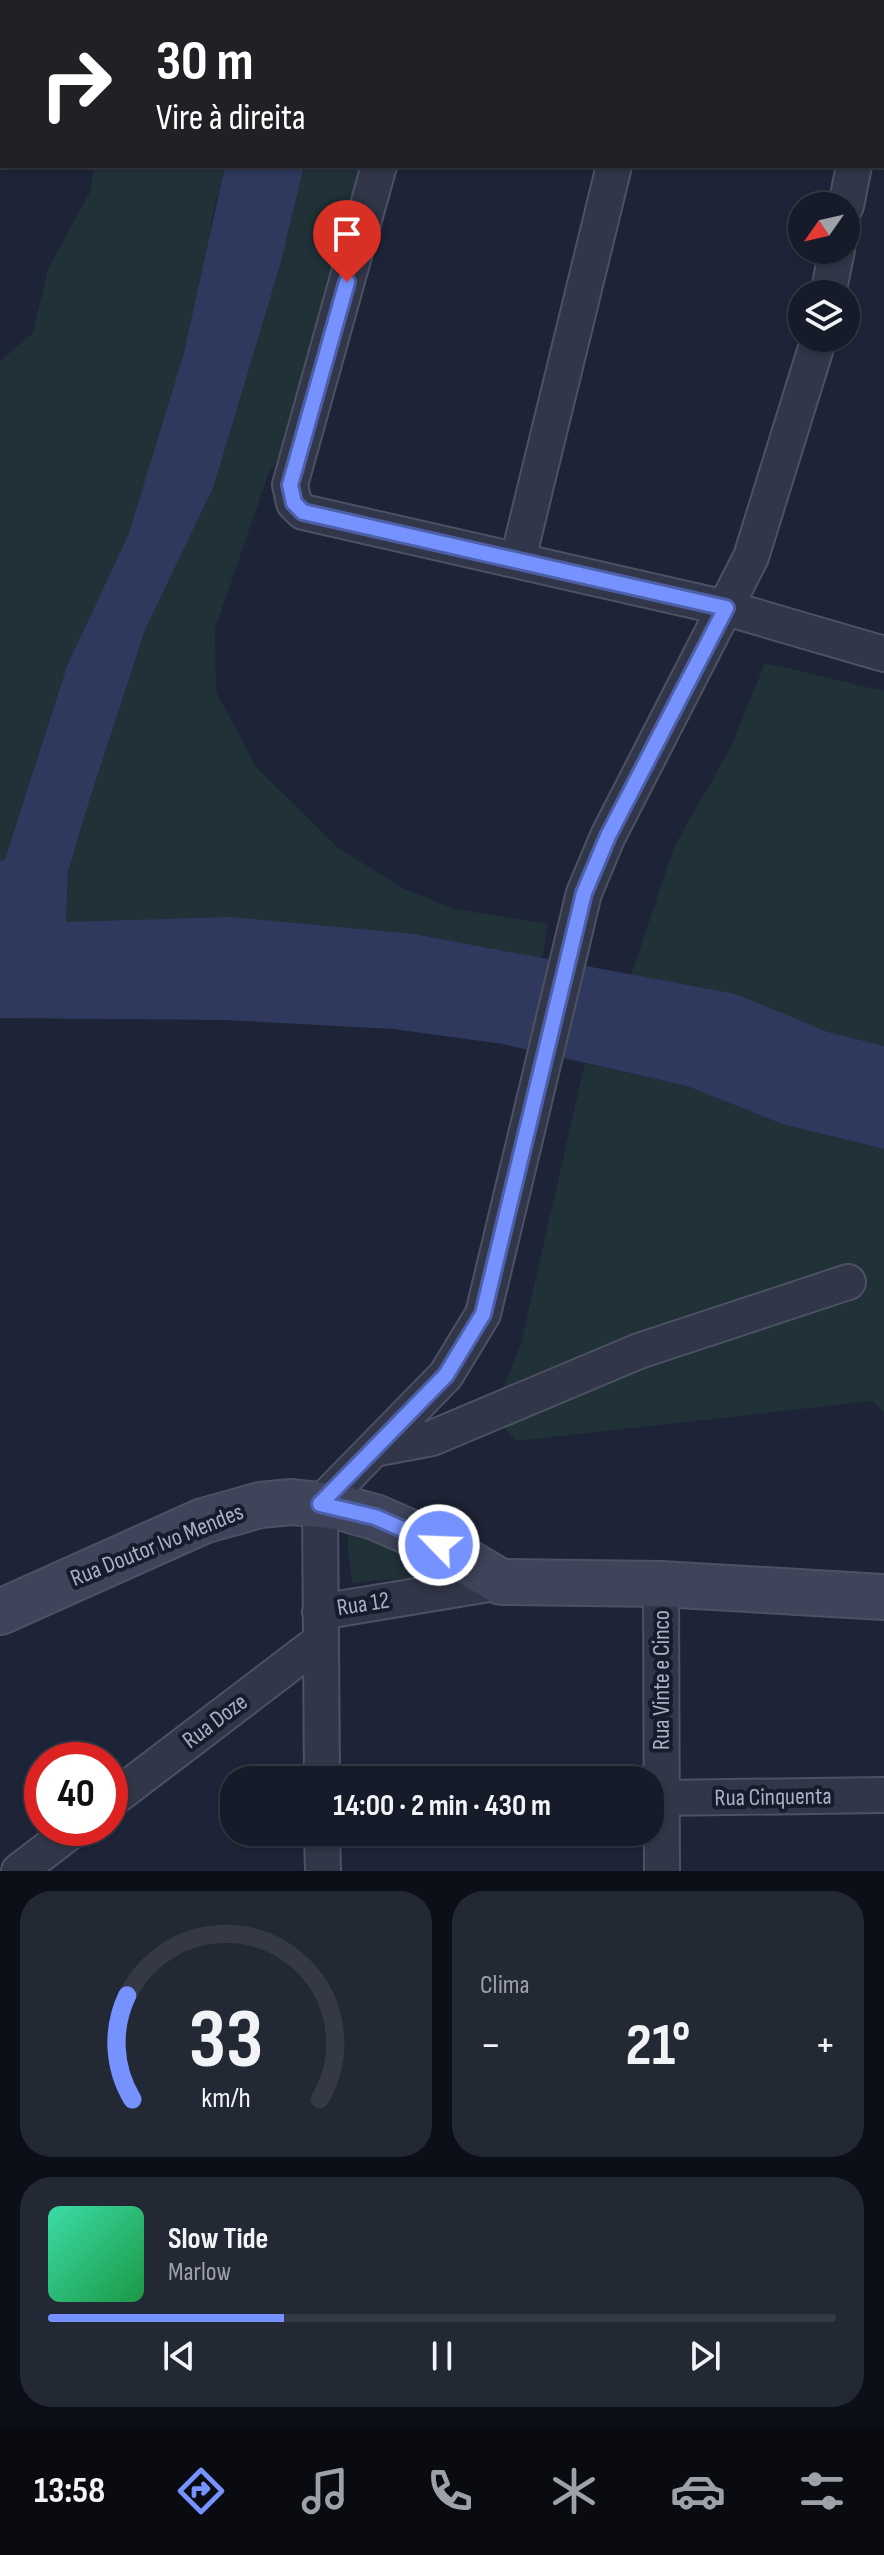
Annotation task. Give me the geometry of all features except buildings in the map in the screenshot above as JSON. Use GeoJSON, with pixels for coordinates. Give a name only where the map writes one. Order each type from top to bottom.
{"type":"FeatureCollection","features":[{"type":"Feature","properties":{"kind":"street"},"geometry":{"type":"LineString","coordinates":[[378,168],[291,495],[303,512],[726,608],[884,654]]}},
{"type":"Feature","properties":{"kind":"street"},"geometry":{"type":"LineString","coordinates":[[518,559],[614,168]]}},
{"type":"Feature","properties":{"kind":"street"},"geometry":{"type":"LineString","coordinates":[[849,192],[854,168]]}},
{"type":"Feature","properties":{"kind":"street"},"geometry":{"type":"LineString","coordinates":[[322,1766],[320,1504],[446,1375],[483,1314],[584,893],[608,836],[751,557],[815,352]]}},
{"type":"Feature","properties":{"kind":"street"},"geometry":{"type":"LineString","coordinates":[[374,1449],[432,1438],[506,1410],[639,1351],[848,1282]]}},
{"type":"Feature","properties":{"kind":"street","name":"Rua Doutor Ivo Mendes"},"geometry":{"type":"LineString","coordinates":[[0,1612],[203,1521],[260,1505],[320,1504],[375,1517],[416,1534],[501,1582]]}},
{"type":"Feature","properties":{"kind":"street"},"geometry":{"type":"LineString","coordinates":[[501,1582],[661,1584],[884,1597]]}},
{"type":"Feature","properties":{"kind":"street","name":"Rua 12"},"geometry":{"type":"LineString","coordinates":[[320,1626],[501,1582]]}},
{"type":"Feature","properties":{"kind":"street","name":"Rua Vinte e Cinco"},"geometry":{"type":"LineString","coordinates":[[661,1584],[661,1766]]}},
{"type":"Feature","properties":{"kind":"street","name":"Rua Doze"},"geometry":{"type":"LineString","coordinates":[[128,1786],[320,1626]]}},
{"type":"Feature","properties":{"kind":"street","name":"Rua Cinquenta"},"geometry":{"type":"LineString","coordinates":[[664,1798],[884,1795]]}},
{"type":"Feature","properties":{"kind":"street"},"geometry":{"type":"LineString","coordinates":[[19,1871],[52,1846]]}},
{"type":"Feature","properties":{"kind":"street","name":"Rua Vinte e Cinco"},"geometry":{"type":"LineString","coordinates":[[662,1846],[662,1871]]}},
{"type":"Feature","properties":{"kind":"shaded area"},"geometry":{"type":"Polygon","coordinates":[[[94,168],[224,168],[213,214],[191,350],[129,533],[67,666],[5,859],[0,861],[0,361],[33,333],[48,269],[90,192],[94,168]]]}},
{"type":"Feature","properties":{"kind":"shaded area"},"geometry":{"type":"Polygon","coordinates":[[[300,168],[361,168],[287,450],[269,472],[215,629],[216,692],[256,767],[337,847],[404,889],[455,909],[548,924],[542,958],[414,934],[66,922],[68,872],[145,630],[209,496],[300,168]]]}},
{"type":"Feature","properties":{"kind":"shaded area"},"geometry":{"type":"Polygon","coordinates":[[[765,663],[884,691],[884,1046],[828,1032],[736,994],[631,975],[674,847],[731,747],[765,663]]]}},
{"type":"Feature","properties":{"kind":"shaded area"},"geometry":{"type":"Polygon","coordinates":[[[585,1063],[687,1086],[782,1124],[884,1149],[884,1412],[872,1401],[516,1441],[493,1415],[521,1343],[585,1063]]]}},
{"type":"Feature","properties":{"kind":"shaded area"},"geometry":{"type":"Polygon","coordinates":[[[346,1526],[459,1574],[352,1583],[346,1526]]]}},
{"type":"Feature","properties":{"kind":"water"},"geometry":{"type":"Polygon","coordinates":[[[225,168],[304,168],[280,265],[213,488],[145,630],[85,814],[68,872],[66,922],[231,917],[414,934],[736,994],[828,1032],[884,1046],[884,1149],[782,1124],[687,1086],[503,1044],[393,1029],[226,1020],[0,1018],[0,861],[5,859],[67,666],[129,533],[184,353],[225,168]]]}},
{"type":"Feature","properties":{"kind":"route"},"geometry":{"type":"LineString","coordinates":[[347,282],[290,485],[294,503],[303,512],[726,608],[608,836],[584,893],[483,1314],[446,1375],[320,1504],[375,1517],[439,1545]]}}]}
